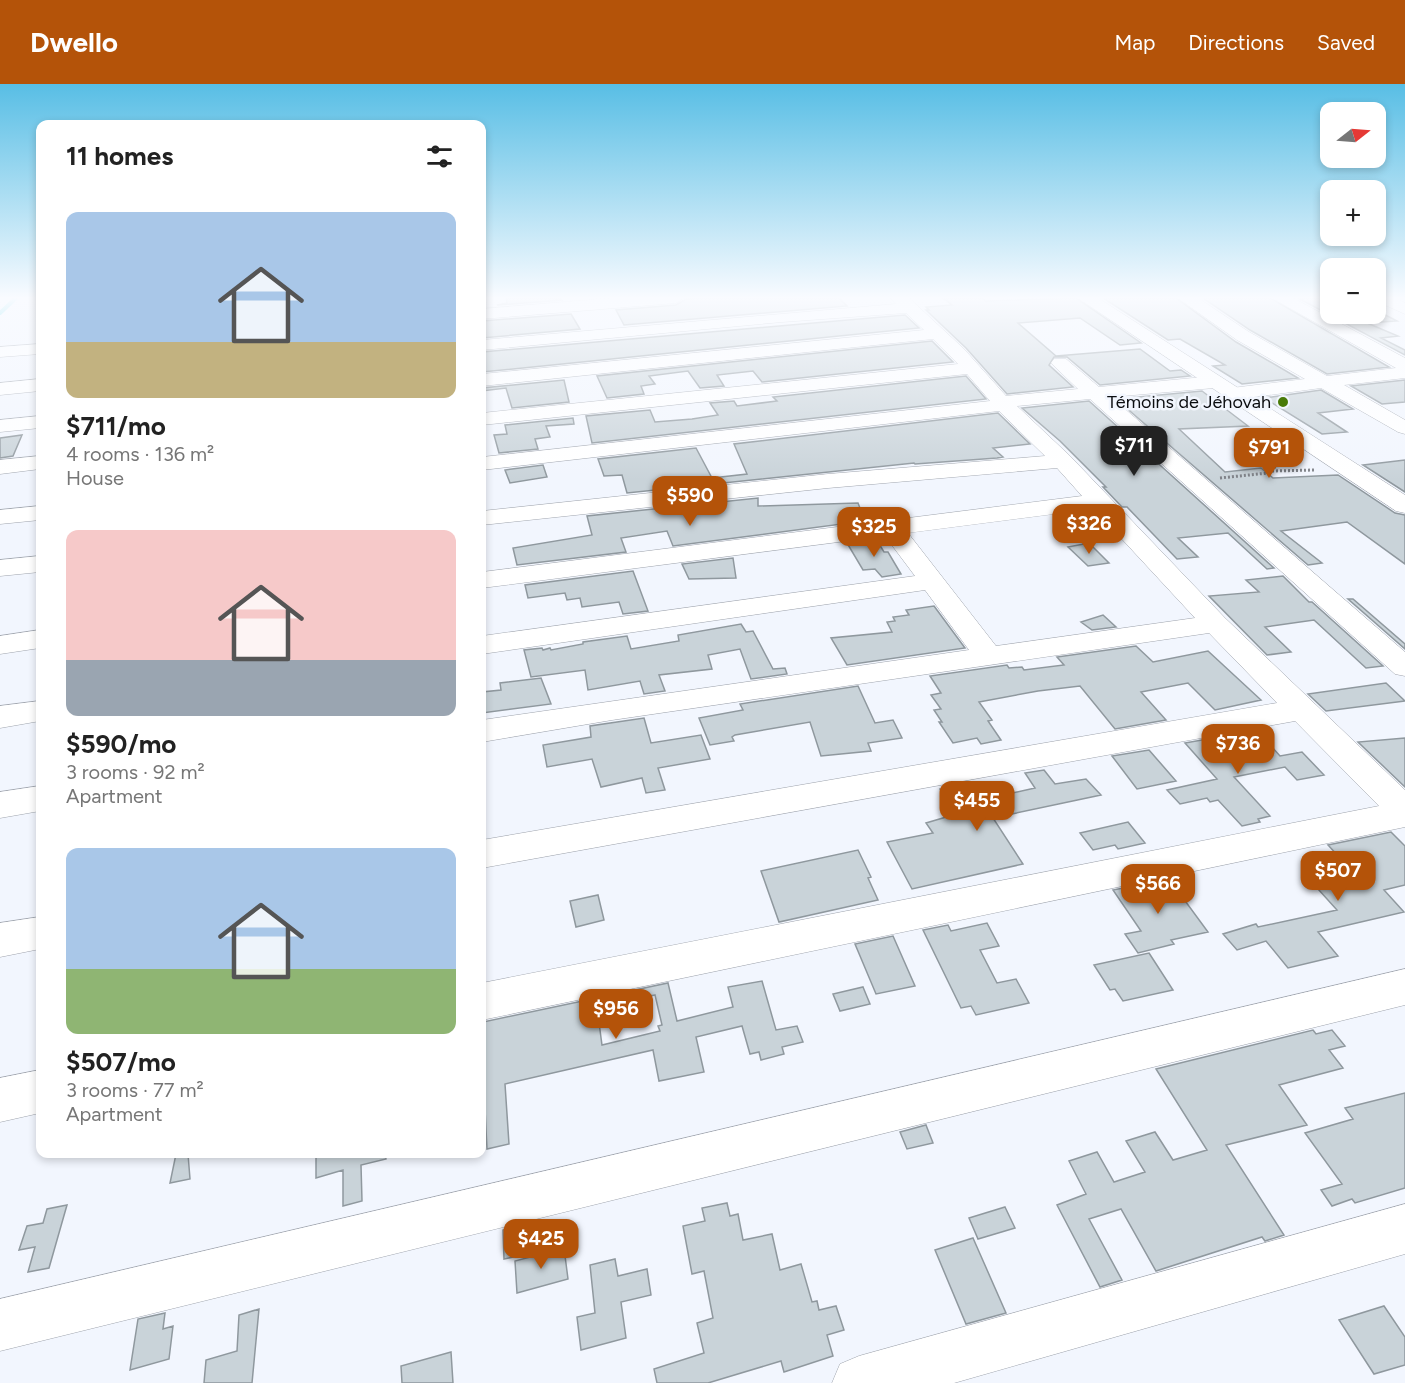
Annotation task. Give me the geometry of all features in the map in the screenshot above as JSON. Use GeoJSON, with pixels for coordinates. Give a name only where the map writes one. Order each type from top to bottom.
{"type":"FeatureCollection","features":[{"type":"Feature","properties":{"kind":"main road"},"geometry":{"type":"LineString","coordinates":[[1178,359],[1405,506]]}},
{"type":"Feature","properties":{"kind":"street"},"geometry":{"type":"LineString","coordinates":[[486,380],[693,359]]}},
{"type":"Feature","properties":{"kind":"street"},"geometry":{"type":"LineString","coordinates":[[961,359],[1003,404],[1062,461],[1215,624],[1405,812]]}},
{"type":"Feature","properties":{"kind":"street"},"geometry":{"type":"LineString","coordinates":[[1282,359],[1405,428]]}},
{"type":"Feature","properties":{"kind":"street"},"geometry":{"type":"LineString","coordinates":[[1060,363],[1405,667]]}},
{"type":"Feature","properties":{"kind":"street"},"geometry":{"type":"LineString","coordinates":[[486,419],[971,368]]}},
{"type":"Feature","properties":{"kind":"street"},"geometry":{"type":"LineString","coordinates":[[1232,394],[1405,372]]}},
{"type":"Feature","properties":{"kind":"street"},"geometry":{"type":"LineString","coordinates":[[486,464],[1214,382]]}},
{"type":"Feature","properties":{"kind":"street"},"geometry":{"type":"LineString","coordinates":[[0,389],[36,385]]}},
{"type":"Feature","properties":{"kind":"street"},"geometry":{"type":"LineString","coordinates":[[0,426],[36,422]]}},
{"type":"Feature","properties":{"kind":"street"},"geometry":{"type":"LineString","coordinates":[[486,518],[828,481],[1062,461]]}},
{"type":"Feature","properties":{"kind":"street"},"geometry":{"type":"LineString","coordinates":[[0,466],[36,463]]}},
{"type":"Feature","properties":{"kind":"street"},"geometry":{"type":"LineString","coordinates":[[486,579],[1100,501]]}},
{"type":"Feature","properties":{"kind":"street"},"geometry":{"type":"LineString","coordinates":[[0,517],[36,513]]}},
{"type":"Feature","properties":{"kind":"street"},"geometry":{"type":"LineString","coordinates":[[892,528],[989,657]]}},
{"type":"Feature","properties":{"kind":"street"},"geometry":{"type":"LineString","coordinates":[[0,568],[36,564]]}},
{"type":"Feature","properties":{"kind":"street"},"geometry":{"type":"LineString","coordinates":[[486,644],[933,581]]}},
{"type":"Feature","properties":{"kind":"street"},"geometry":{"type":"LineString","coordinates":[[486,730],[612,710],[1215,624]]}},
{"type":"Feature","properties":{"kind":"street"},"geometry":{"type":"LineString","coordinates":[[0,645],[36,640]]}},
{"type":"Feature","properties":{"kind":"street"},"geometry":{"type":"LineString","coordinates":[[486,853],[1301,708]]}},
{"type":"Feature","properties":{"kind":"street"},"geometry":{"type":"LineString","coordinates":[[0,717],[36,712]]}},
{"type":"Feature","properties":{"kind":"street"},"geometry":{"type":"LineString","coordinates":[[0,805],[36,800]]}},
{"type":"Feature","properties":{"kind":"street"},"geometry":{"type":"LineString","coordinates":[[486,1001],[1405,812]]}},
{"type":"Feature","properties":{"kind":"street"},"geometry":{"type":"LineString","coordinates":[[0,940],[36,934]]}},
{"type":"Feature","properties":{"kind":"street"},"geometry":{"type":"LineString","coordinates":[[0,1325],[1405,987]]}},
{"type":"Feature","properties":{"kind":"street"},"geometry":{"type":"LineString","coordinates":[[0,1100],[36,1093]]}},
{"type":"Feature","properties":{"kind":"street"},"geometry":{"type":"LineString","coordinates":[[859,1383],[1405,1229]]}},
{"type":"Feature","properties":{"kind":"path"},"geometry":{"type":"LineString","coordinates":[[1194,481],[1268,473],[1282,461],[1314,448]]}},
{"type":"Feature","properties":{"kind":"building"},"geometry":{"type":"Polygon","coordinates":[[[486,359],[615,359],[486,372],[486,359]]]}},
{"type":"Feature","properties":{"kind":"building"},"geometry":{"type":"Polygon","coordinates":[[[763,359],[950,359],[953,362],[762,382],[753,371],[717,375],[724,386],[700,388],[688,371],[649,376],[655,384],[641,386],[644,394],[607,398],[597,376],[763,359]]]}},
{"type":"Feature","properties":{"kind":"building"},"geometry":{"type":"Polygon","coordinates":[[[975,359],[1053,359],[1049,365],[1073,387],[1007,394],[975,359]]]}},
{"type":"Feature","properties":{"kind":"building"},"geometry":{"type":"Polygon","coordinates":[[[1069,359],[1153,359],[1170,371],[1181,370],[1190,376],[1100,385],[1069,359]]]}},
{"type":"Feature","properties":{"kind":"building"},"geometry":{"type":"Polygon","coordinates":[[[1214,359],[1265,359],[1298,378],[1242,384],[1213,366],[1225,365],[1214,359]]]}},
{"type":"Feature","properties":{"kind":"building"},"geometry":{"type":"Polygon","coordinates":[[[1300,359],[1375,359],[1389,367],[1327,374],[1300,359]]]}},
{"type":"Feature","properties":{"kind":"building"},"geometry":{"type":"Polygon","coordinates":[[[966,376],[986,399],[592,443],[586,416],[650,410],[655,422],[692,419],[718,415],[710,403],[734,401],[737,406],[777,401],[773,397],[966,376]]]}},
{"type":"Feature","properties":{"kind":"building"},"geometry":{"type":"Polygon","coordinates":[[[564,380],[569,402],[512,408],[506,388],[486,390],[486,388],[564,380]]]}},
{"type":"Feature","properties":{"kind":"building"},"geometry":{"type":"Polygon","coordinates":[[[1405,380],[1405,402],[1382,404],[1351,386],[1405,380]]]}},
{"type":"Feature","properties":{"kind":"building"},"geometry":{"type":"Polygon","coordinates":[[[1321,390],[1353,409],[1318,413],[1347,432],[1322,434],[1264,398],[1321,390]]]}},
{"type":"Feature","properties":{"kind":"building"},"geometry":{"type":"Polygon","coordinates":[[[1202,391],[1248,426],[1179,429],[1225,472],[1261,468],[1273,478],[1338,475],[1395,513],[1405,515],[1405,564],[1347,522],[1281,531],[1322,563],[1308,565],[1116,399],[1202,391]]]}},
{"type":"Feature","properties":{"kind":"building"},"geometry":{"type":"Polygon","coordinates":[[[1089,401],[1274,568],[1267,569],[1228,533],[1178,538],[1198,557],[1177,559],[1127,507],[1122,507],[1103,487],[1106,487],[1060,441],[1022,408],[1089,401]]]}},
{"type":"Feature","properties":{"kind":"building"},"geometry":{"type":"Polygon","coordinates":[[[998,413],[1030,444],[993,448],[1003,457],[997,458],[914,463],[627,493],[622,475],[604,476],[598,459],[696,448],[712,478],[747,474],[734,444],[998,413]]]}},
{"type":"Feature","properties":{"kind":"building"},"geometry":{"type":"Polygon","coordinates":[[[573,418],[574,424],[546,426],[550,437],[535,439],[538,449],[499,453],[494,435],[507,434],[505,425],[573,418]]]}},
{"type":"Feature","properties":{"kind":"building"},"geometry":{"type":"Polygon","coordinates":[[[22,435],[13,456],[0,458],[0,438],[22,435]]]}},
{"type":"Feature","properties":{"kind":"building"},"geometry":{"type":"Polygon","coordinates":[[[1405,460],[1405,492],[1363,465],[1405,460]]]}},
{"type":"Feature","properties":{"kind":"building"},"geometry":{"type":"Polygon","coordinates":[[[543,465],[547,477],[510,483],[505,470],[543,465]]]}},
{"type":"Feature","properties":{"kind":"building"},"geometry":{"type":"Polygon","coordinates":[[[758,498],[758,506],[858,503],[865,521],[673,546],[667,531],[621,538],[626,552],[517,565],[513,548],[592,535],[587,516],[758,498]]]}},
{"type":"Feature","properties":{"kind":"building"},"geometry":{"type":"Polygon","coordinates":[[[876,539],[884,552],[888,552],[901,574],[882,577],[875,569],[863,570],[847,543],[876,539]]]}},
{"type":"Feature","properties":{"kind":"building"},"geometry":{"type":"Polygon","coordinates":[[[1089,543],[1109,563],[1088,566],[1068,547],[1089,543]]]}},
{"type":"Feature","properties":{"kind":"building"},"geometry":{"type":"Polygon","coordinates":[[[733,558],[736,578],[689,579],[682,564],[733,558]]]}},
{"type":"Feature","properties":{"kind":"building"},"geometry":{"type":"Polygon","coordinates":[[[633,571],[648,611],[623,614],[619,602],[582,607],[580,598],[567,600],[565,593],[528,598],[525,585],[633,571]]]}},
{"type":"Feature","properties":{"kind":"building"},"geometry":{"type":"Polygon","coordinates":[[[1283,576],[1309,602],[1312,602],[1383,666],[1366,668],[1314,620],[1265,627],[1291,652],[1267,655],[1209,596],[1259,592],[1246,580],[1283,576]]]}},
{"type":"Feature","properties":{"kind":"building"},"geometry":{"type":"Polygon","coordinates":[[[1348,599],[1353,599],[1405,644],[1405,649],[1348,599]]]}},
{"type":"Feature","properties":{"kind":"building"},"geometry":{"type":"Polygon","coordinates":[[[934,606],[965,648],[847,665],[831,638],[892,632],[887,622],[895,621],[893,617],[909,615],[906,610],[934,606]]]}},
{"type":"Feature","properties":{"kind":"building"},"geometry":{"type":"Polygon","coordinates":[[[1103,615],[1116,627],[1092,630],[1081,622],[1103,615]]]}},
{"type":"Feature","properties":{"kind":"building"},"geometry":{"type":"Polygon","coordinates":[[[741,624],[746,632],[753,631],[773,669],[785,668],[787,674],[751,679],[740,649],[708,655],[712,669],[659,675],[665,691],[644,694],[640,681],[588,690],[585,670],[531,677],[524,650],[550,648],[551,650],[583,644],[583,642],[627,636],[631,649],[679,641],[678,635],[741,624]]]}},
{"type":"Feature","properties":{"kind":"building"},"geometry":{"type":"Polygon","coordinates":[[[1136,646],[1153,662],[1208,651],[1261,700],[1215,710],[1188,683],[1141,692],[1166,720],[1115,729],[1080,686],[1038,691],[979,702],[992,720],[988,721],[1001,740],[981,744],[977,738],[953,743],[934,710],[941,709],[931,695],[941,693],[930,676],[1007,665],[1009,668],[1022,667],[1024,670],[1064,665],[1057,657],[1136,646]]]}},
{"type":"Feature","properties":{"kind":"building"},"geometry":{"type":"Polygon","coordinates":[[[541,678],[551,704],[486,712],[486,692],[501,690],[500,683],[541,678]]]}},
{"type":"Feature","properties":{"kind":"building"},"geometry":{"type":"Polygon","coordinates":[[[1386,683],[1405,701],[1326,711],[1308,694],[1386,683]]]}},
{"type":"Feature","properties":{"kind":"building"},"geometry":{"type":"Polygon","coordinates":[[[858,686],[875,723],[893,720],[902,738],[868,743],[871,751],[821,756],[810,722],[735,735],[732,737],[734,741],[710,745],[699,718],[743,710],[740,704],[858,686]]]}},
{"type":"Feature","properties":{"kind":"building"},"geometry":{"type":"Polygon","coordinates":[[[644,718],[651,743],[701,735],[710,759],[658,768],[665,790],[646,793],[642,778],[601,787],[592,759],[547,767],[543,745],[591,737],[590,726],[644,718]]]}},
{"type":"Feature","properties":{"kind":"building"},"geometry":{"type":"Polygon","coordinates":[[[1230,735],[1247,753],[1272,747],[1280,756],[1302,752],[1324,775],[1297,780],[1285,767],[1234,777],[1270,816],[1258,819],[1260,822],[1242,826],[1218,800],[1210,802],[1207,798],[1180,804],[1167,790],[1217,779],[1185,743],[1230,735]]]}},
{"type":"Feature","properties":{"kind":"building"},"geometry":{"type":"Polygon","coordinates":[[[1405,738],[1405,787],[1358,742],[1405,738]]]}},
{"type":"Feature","properties":{"kind":"building"},"geometry":{"type":"Polygon","coordinates":[[[1149,750],[1176,781],[1137,789],[1112,756],[1149,750]]]}},
{"type":"Feature","properties":{"kind":"building"},"geometry":{"type":"Polygon","coordinates":[[[1044,770],[1055,784],[1086,779],[1101,795],[993,818],[1023,864],[912,889],[887,842],[933,833],[926,823],[953,815],[940,789],[968,785],[977,801],[1035,788],[1025,773],[1044,770]]]}},
{"type":"Feature","properties":{"kind":"building"},"geometry":{"type":"Polygon","coordinates":[[[1128,822],[1145,843],[1118,849],[1115,845],[1093,850],[1080,833],[1128,822]]]}},
{"type":"Feature","properties":{"kind":"building"},"geometry":{"type":"Polygon","coordinates":[[[1391,832],[1405,846],[1405,885],[1384,890],[1404,912],[1318,932],[1338,956],[1288,968],[1266,941],[1237,950],[1223,934],[1256,924],[1258,927],[1337,910],[1318,889],[1328,887],[1321,879],[1352,871],[1328,845],[1391,832]]]}},
{"type":"Feature","properties":{"kind":"building"},"geometry":{"type":"Polygon","coordinates":[[[858,850],[871,877],[868,878],[878,900],[779,922],[761,871],[858,850]]]}},
{"type":"Feature","properties":{"kind":"building"},"geometry":{"type":"Polygon","coordinates":[[[1169,879],[1208,932],[1171,940],[1174,944],[1138,953],[1125,934],[1141,931],[1113,890],[1169,879]]]}},
{"type":"Feature","properties":{"kind":"building"},"geometry":{"type":"Polygon","coordinates":[[[598,895],[604,920],[576,927],[570,901],[598,895]]]}},
{"type":"Feature","properties":{"kind":"building"},"geometry":{"type":"Polygon","coordinates":[[[987,923],[999,946],[980,950],[997,983],[1016,979],[1029,1003],[976,1015],[971,1006],[961,1008],[923,930],[948,925],[951,931],[987,923]]]}},
{"type":"Feature","properties":{"kind":"building"},"geometry":{"type":"Polygon","coordinates":[[[893,936],[915,986],[876,994],[855,944],[893,936]]]}},
{"type":"Feature","properties":{"kind":"building"},"geometry":{"type":"Polygon","coordinates":[[[1149,953],[1173,990],[1123,1001],[1115,989],[1110,990],[1094,965],[1149,953]]]}},
{"type":"Feature","properties":{"kind":"building"},"geometry":{"type":"Polygon","coordinates":[[[762,981],[776,1030],[797,1026],[803,1042],[782,1047],[784,1054],[761,1060],[759,1052],[750,1054],[742,1026],[696,1037],[704,1072],[659,1081],[653,1050],[505,1084],[509,1144],[487,1149],[486,1021],[668,983],[677,1021],[733,1007],[728,987],[762,981]],[[655,995],[597,1008],[602,1045],[660,1031],[658,1026],[662,1025],[655,995]]]}},
{"type":"Feature","properties":{"kind":"building"},"geometry":{"type":"Polygon","coordinates":[[[863,987],[870,1004],[840,1011],[833,994],[863,987]]]}},
{"type":"Feature","properties":{"kind":"building"},"geometry":{"type":"Polygon","coordinates":[[[1313,1030],[1316,1034],[1332,1030],[1345,1046],[1329,1050],[1343,1068],[1279,1085],[1307,1125],[1226,1145],[1284,1235],[1265,1241],[1262,1237],[1156,1271],[1121,1209],[1089,1219],[1122,1280],[1100,1287],[1057,1205],[1086,1194],[1069,1161],[1097,1152],[1114,1182],[1145,1172],[1126,1141],[1155,1132],[1173,1160],[1207,1150],[1156,1069],[1313,1030]]]}},
{"type":"Feature","properties":{"kind":"building"},"geometry":{"type":"Polygon","coordinates":[[[1405,1093],[1405,1188],[1355,1203],[1352,1199],[1332,1206],[1321,1190],[1342,1184],[1305,1133],[1353,1119],[1345,1108],[1405,1093]]]}},
{"type":"Feature","properties":{"kind":"building"},"geometry":{"type":"Polygon","coordinates":[[[926,1125],[933,1143],[907,1149],[900,1132],[926,1125]]]}},
{"type":"Feature","properties":{"kind":"building"},"geometry":{"type":"Polygon","coordinates":[[[175,1158],[188,1158],[190,1179],[170,1183],[175,1158]]]}},
{"type":"Feature","properties":{"kind":"building"},"geometry":{"type":"Polygon","coordinates":[[[316,1158],[386,1158],[361,1165],[362,1201],[343,1206],[343,1170],[316,1178],[316,1158]]]}},
{"type":"Feature","properties":{"kind":"building"},"geometry":{"type":"Polygon","coordinates":[[[727,1203],[730,1216],[738,1214],[743,1240],[772,1234],[780,1270],[801,1264],[812,1302],[817,1301],[819,1310],[836,1306],[844,1330],[827,1335],[833,1356],[784,1372],[781,1361],[708,1383],[657,1383],[654,1369],[704,1353],[697,1323],[713,1318],[704,1271],[692,1274],[683,1226],[705,1221],[702,1208],[727,1203]]]}},
{"type":"Feature","properties":{"kind":"building"},"geometry":{"type":"Polygon","coordinates":[[[67,1205],[49,1268],[28,1272],[35,1247],[19,1250],[27,1226],[43,1223],[47,1209],[67,1205]]]}},
{"type":"Feature","properties":{"kind":"building"},"geometry":{"type":"Polygon","coordinates":[[[1005,1207],[1015,1228],[978,1239],[969,1218],[1005,1207]]]}},
{"type":"Feature","properties":{"kind":"building"},"geometry":{"type":"Polygon","coordinates":[[[521,1225],[522,1255],[504,1259],[503,1230],[521,1225]]]}},
{"type":"Feature","properties":{"kind":"building"},"geometry":{"type":"Polygon","coordinates":[[[973,1238],[1006,1313],[966,1324],[935,1250],[973,1238]]]}},
{"type":"Feature","properties":{"kind":"building"},"geometry":{"type":"Polygon","coordinates":[[[564,1248],[568,1279],[517,1293],[515,1261],[564,1248]]]}},
{"type":"Feature","properties":{"kind":"building"},"geometry":{"type":"Polygon","coordinates":[[[615,1259],[618,1276],[647,1269],[651,1295],[621,1302],[626,1338],[581,1350],[577,1317],[595,1313],[590,1265],[615,1259]]]}},
{"type":"Feature","properties":{"kind":"building"},"geometry":{"type":"Polygon","coordinates":[[[1384,1306],[1405,1337],[1405,1365],[1374,1374],[1339,1320],[1384,1306]]]}},
{"type":"Feature","properties":{"kind":"building"},"geometry":{"type":"Polygon","coordinates":[[[259,1309],[252,1383],[204,1383],[206,1360],[237,1351],[239,1315],[259,1309]]]}},
{"type":"Feature","properties":{"kind":"building"},"geometry":{"type":"Polygon","coordinates":[[[165,1313],[163,1329],[173,1326],[169,1359],[130,1370],[138,1319],[165,1313]]]}},
{"type":"Feature","properties":{"kind":"building"},"geometry":{"type":"Polygon","coordinates":[[[451,1352],[453,1383],[402,1383],[401,1366],[451,1352]]]}},
{"type":"Feature","properties":{"kind":"place","name":"Témoins de Jéhovah"},"geometry":{"type":"Point","coordinates":[1283,402]}}]}
